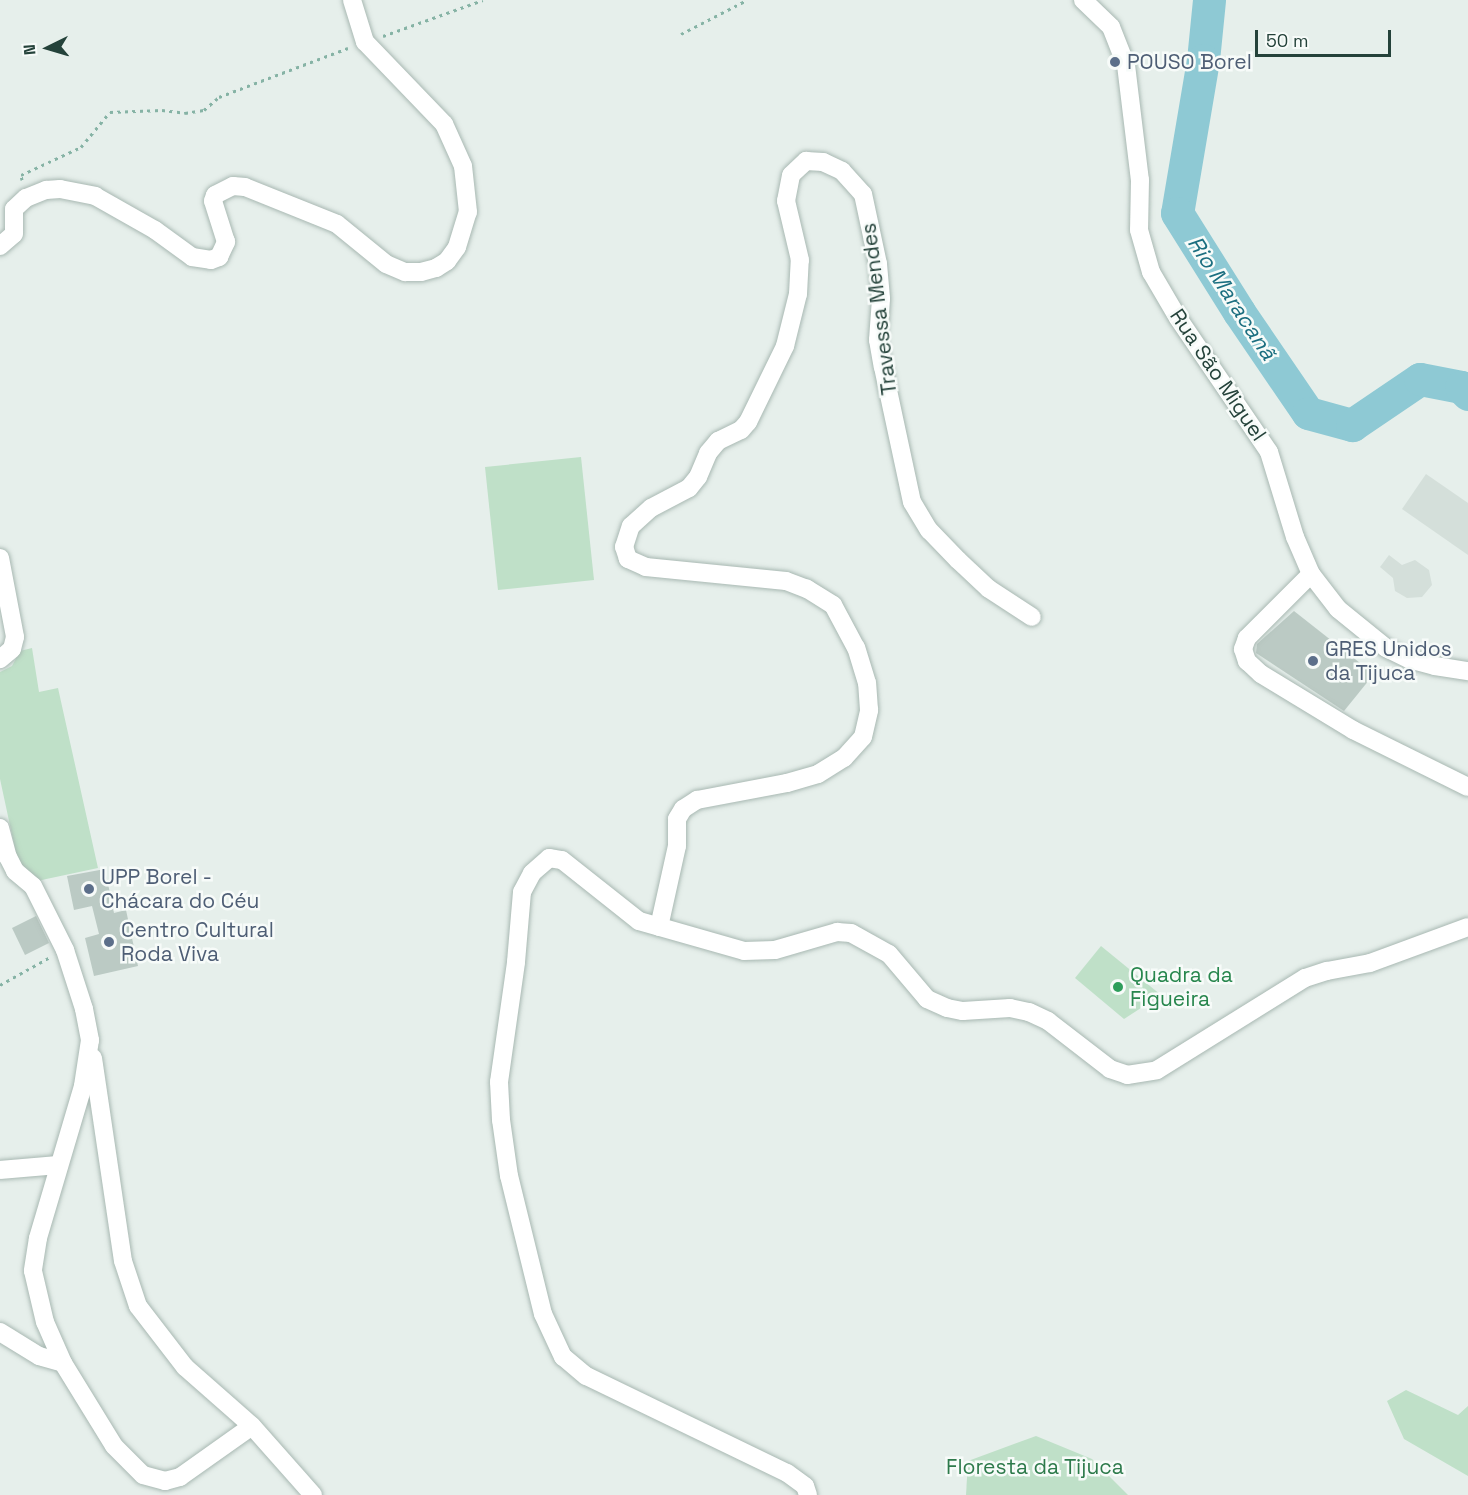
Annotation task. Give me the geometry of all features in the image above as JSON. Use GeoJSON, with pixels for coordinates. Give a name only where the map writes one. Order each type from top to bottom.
{"type":"FeatureCollection","features":[{"type":"Feature","properties":{"kind":"street"},"geometry":{"type":"LineString","coordinates":[[0,246],[14,234],[14,209],[26,198],[46,190],[77,190],[95,196],[155,230],[192,257],[202,260],[219,257],[226,242],[213,201],[223,189],[233,186],[245,187],[337,224],[386,264],[405,273],[436,268],[447,261],[457,247],[468,212],[466,183],[456,145],[444,124],[365,42],[352,0]]}},
{"type":"Feature","properties":{"kind":"street","name":"Rua São Miguel"},"geometry":{"type":"LineString","coordinates":[[1083,0],[1111,27],[1126,65],[1140,180],[1139,230],[1150,272],[1178,318],[1269,452],[1295,537],[1311,574],[1338,609],[1386,648],[1418,661],[1468,670]]}},
{"type":"Feature","properties":{"kind":"street","name":"Travessa Mendes"},"geometry":{"type":"LineString","coordinates":[[659,927],[677,846],[677,819],[683,809],[697,800],[787,783],[818,774],[844,758],[863,737],[869,710],[867,683],[856,648],[833,605],[807,589],[786,581],[646,567],[628,559],[624,546],[631,526],[651,508],[689,489],[717,441],[741,430],[748,422],[785,346],[798,294],[800,260],[786,201],[791,174],[806,161],[823,162],[842,171],[863,194],[878,264],[881,299],[879,340],[881,358],[912,502],[929,530],[966,567],[989,589],[1032,617]]}},
{"type":"Feature","properties":{"kind":"street"},"geometry":{"type":"LineString","coordinates":[[0,558],[15,637],[12,649],[0,659]]}},
{"type":"Feature","properties":{"kind":"street"},"geometry":{"type":"LineString","coordinates":[[1311,574],[1247,638],[1244,649],[1247,662],[1261,674],[1353,730],[1468,787]]}},
{"type":"Feature","properties":{"kind":"street"},"geometry":{"type":"LineString","coordinates":[[0,828],[15,871],[33,886],[65,950],[84,1009],[106,1131],[123,1261],[138,1306],[185,1367],[252,1426],[307,1491]]}},
{"type":"Feature","properties":{"kind":"street"},"geometry":{"type":"LineString","coordinates":[[808,1495],[805,1486],[787,1473],[586,1376],[563,1357],[543,1314],[509,1176],[501,1120],[499,1082],[516,962],[522,892],[532,873],[549,858],[562,860],[639,921],[744,951],[775,950],[837,932],[851,933],[889,954],[927,999],[947,1008],[963,1011],[1010,1008],[1029,1012],[1048,1021],[1110,1069],[1127,1075],[1157,1070],[1305,978],[1327,971],[1370,963],[1468,927]]}},
{"type":"Feature","properties":{"kind":"street"},"geometry":{"type":"LineString","coordinates":[[90,1040],[83,1086],[38,1238],[33,1271],[45,1322],[63,1363],[114,1446],[143,1475],[165,1481],[180,1477],[252,1426]]}},
{"type":"Feature","properties":{"kind":"street"},"geometry":{"type":"LineString","coordinates":[[0,1170],[58,1165]]}},
{"type":"Feature","properties":{"kind":"street"},"geometry":{"type":"LineString","coordinates":[[0,1332],[39,1356],[63,1363]]}},
{"type":"Feature","properties":{"kind":"path"},"geometry":{"type":"LineString","coordinates":[[26,198],[21,175],[81,147],[110,112],[162,110],[185,113],[204,110],[219,97],[483,0]]}},
{"type":"Feature","properties":{"kind":"path"},"geometry":{"type":"LineString","coordinates":[[681,34],[747,0]]}},
{"type":"Feature","properties":{"kind":"path"},"geometry":{"type":"LineString","coordinates":[[0,985],[65,950]]}},
{"type":"Feature","properties":{"kind":"shaded area"},"geometry":{"type":"Polygon","coordinates":[[[1426,474],[1468,503],[1468,555],[1402,509],[1426,474]]]}},
{"type":"Feature","properties":{"kind":"shaded area"},"geometry":{"type":"Polygon","coordinates":[[[1389,555],[1402,565],[1415,560],[1429,570],[1432,585],[1422,597],[1407,598],[1395,591],[1393,578],[1380,567],[1389,555]]]}},
{"type":"Feature","properties":{"kind":"green space"},"geometry":{"type":"Polygon","coordinates":[[[581,457],[594,580],[498,590],[485,467],[581,457]]]}},
{"type":"Feature","properties":{"kind":"green space"},"geometry":{"type":"Polygon","coordinates":[[[32,648],[39,692],[58,688],[98,868],[37,881],[28,874],[17,858],[0,779],[0,672],[12,666],[20,651],[32,648]]]}},
{"type":"Feature","properties":{"kind":"green space","name":"Quadra da Figueira"},"geometry":{"type":"Polygon","coordinates":[[[1101,946],[1161,995],[1124,1019],[1075,978],[1101,946]]]}},
{"type":"Feature","properties":{"kind":"green space"},"geometry":{"type":"Polygon","coordinates":[[[1406,1390],[1458,1415],[1468,1406],[1468,1476],[1404,1439],[1387,1401],[1406,1390]]]}},
{"type":"Feature","properties":{"kind":"green space","name":"Floresta da Tijuca"},"geometry":{"type":"Polygon","coordinates":[[[1036,1436],[1092,1459],[1128,1495],[966,1495],[968,1461],[1036,1436]]]}},
{"type":"Feature","properties":{"kind":"building","name":"GRES Unidos da Tijuca"},"geometry":{"type":"Polygon","coordinates":[[[1294,611],[1374,674],[1344,711],[1256,653],[1257,644],[1294,611]]]}},
{"type":"Feature","properties":{"kind":"building"},"geometry":{"type":"Polygon","coordinates":[[[105,869],[114,913],[126,910],[138,966],[94,976],[85,938],[99,934],[92,906],[74,910],[67,876],[105,869]]]}},
{"type":"Feature","properties":{"kind":"building"},"geometry":{"type":"Polygon","coordinates":[[[36,916],[49,943],[25,955],[12,928],[36,916]]]}},
{"type":"Feature","properties":{"kind":"waterway","name":"Rio Maracanã"},"geometry":{"type":"LineString","coordinates":[[1209,0],[1203,60],[1177,213],[1239,312],[1308,413],[1352,425],[1420,379],[1461,387],[1468,394]]}},
{"type":"Feature","properties":{"kind":"place","name":"POUSO Borel"},"geometry":{"type":"Point","coordinates":[1115,62]}},
{"type":"Feature","properties":{"kind":"place","name":"GRES Unidos da Tijuca"},"geometry":{"type":"Point","coordinates":[1313,661]}},
{"type":"Feature","properties":{"kind":"place","name":"UPP Borel - Chácara do Céu"},"geometry":{"type":"Point","coordinates":[89,889]}},
{"type":"Feature","properties":{"kind":"place","name":"Centro Cultural Roda Viva"},"geometry":{"type":"Point","coordinates":[109,942]}},
{"type":"Feature","properties":{"kind":"place","name":"Quadra da Figueira"},"geometry":{"type":"Point","coordinates":[1118,987]}}]}
